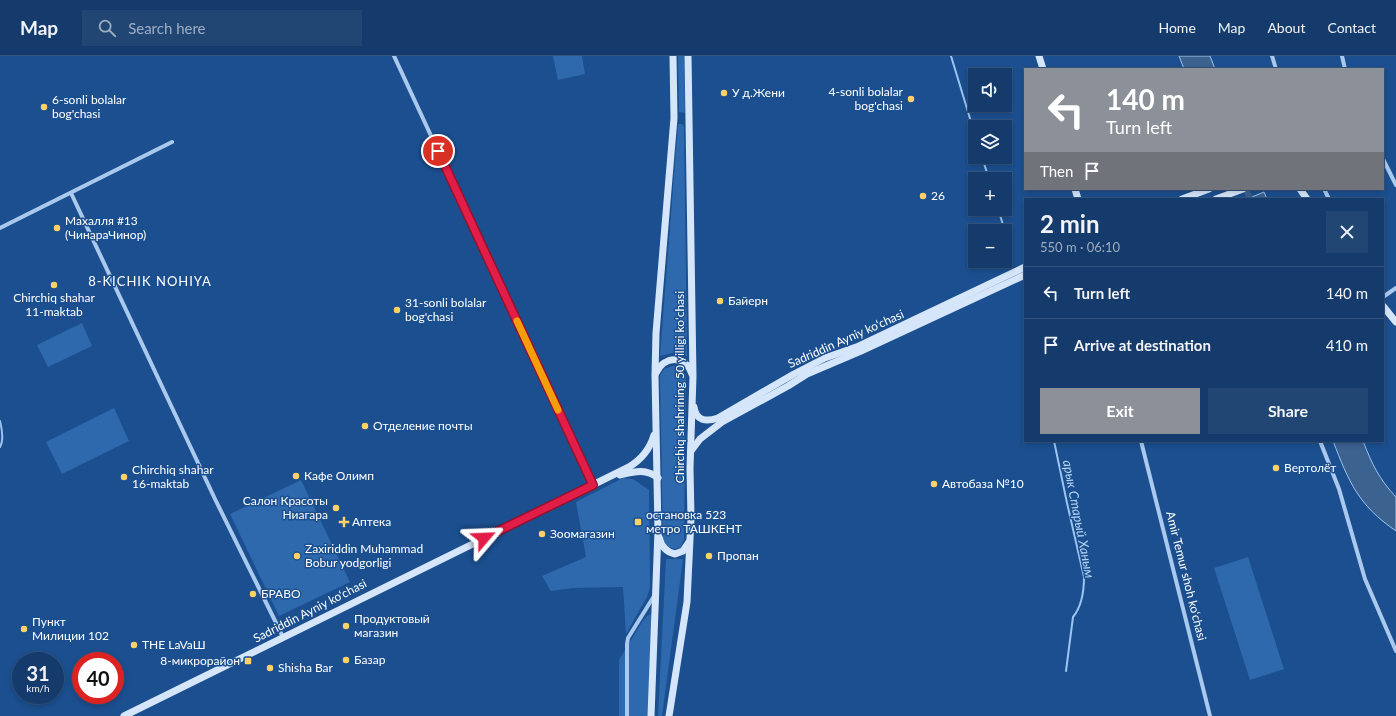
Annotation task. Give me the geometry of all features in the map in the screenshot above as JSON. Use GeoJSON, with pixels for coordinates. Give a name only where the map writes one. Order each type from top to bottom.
{"type":"FeatureCollection","features":[{"type":"Feature","properties":{"kind":"main road","name":"Chirchiq shahrining 50 yilligi koʻchasi"},"geometry":{"type":"LineString","coordinates":[[651,716],[658,531],[655,375],[656,332],[674,118],[673,56]]}},
{"type":"Feature","properties":{"kind":"main road","name":"Chirchiq shahrining 50 yilligi koʻchasi"},"geometry":{"type":"LineString","coordinates":[[669,716],[686,602],[690,532],[693,376],[688,56]]}},
{"type":"Feature","properties":{"kind":"main road"},"geometry":{"type":"LineString","coordinates":[[1039,56],[1043,68]]}},
{"type":"Feature","properties":{"kind":"main road"},"geometry":{"type":"LineString","coordinates":[[674,118],[688,118]]}},
{"type":"Feature","properties":{"kind":"main road"},"geometry":{"type":"LineString","coordinates":[[1185,198],[1206,190]]}},
{"type":"Feature","properties":{"kind":"main road"},"geometry":{"type":"LineString","coordinates":[[1219,198],[1240,190]]}},
{"type":"Feature","properties":{"kind":"main road"},"geometry":{"type":"LineString","coordinates":[[1300,190],[1306,198]]}},
{"type":"Feature","properties":{"kind":"main road","name":"Sadriddin Ayniy ko‘chasi"},"geometry":{"type":"LineString","coordinates":[[692,397],[694,410],[699,418],[705,421],[718,418],[812,364],[859,346],[1024,267]]}},
{"type":"Feature","properties":{"kind":"main road","name":"Sadriddin Ayniy ko‘chasi"},"geometry":{"type":"LineString","coordinates":[[691,451],[700,439],[722,422],[807,374],[861,351],[1024,275]]}},
{"type":"Feature","properties":{"kind":"main road"},"geometry":{"type":"LineString","coordinates":[[1384,307],[1396,322]]}},
{"type":"Feature","properties":{"kind":"main road"},"geometry":{"type":"LineString","coordinates":[[655,375],[662,364],[668,361],[680,360],[686,364],[693,376]]}},
{"type":"Feature","properties":{"kind":"main road"},"geometry":{"type":"LineString","coordinates":[[593,485],[629,467],[640,459],[652,442],[656,427]]}},
{"type":"Feature","properties":{"kind":"main road"},"geometry":{"type":"LineString","coordinates":[[593,485],[632,472],[647,472],[658,478]]}},
{"type":"Feature","properties":{"kind":"main road","name":"Sadriddin Ayniy ko‘chasi"},"geometry":{"type":"LineString","coordinates":[[124,716],[593,485]]}},
{"type":"Feature","properties":{"kind":"main road"},"geometry":{"type":"LineString","coordinates":[[658,531],[663,547],[668,552],[675,554],[681,552],[685,548],[689,541],[690,532]]}},
{"type":"Feature","properties":{"kind":"street"},"geometry":{"type":"LineString","coordinates":[[394,56],[593,485]]}},
{"type":"Feature","properties":{"kind":"street"},"geometry":{"type":"LineString","coordinates":[[1272,56],[1276,68]]}},
{"type":"Feature","properties":{"kind":"street"},"geometry":{"type":"LineString","coordinates":[[1342,56],[1345,68]]}},
{"type":"Feature","properties":{"kind":"street"},"geometry":{"type":"LineString","coordinates":[[0,228],[172,142]]}},
{"type":"Feature","properties":{"kind":"street"},"geometry":{"type":"LineString","coordinates":[[1384,161],[1396,185]]}},
{"type":"Feature","properties":{"kind":"street"},"geometry":{"type":"LineString","coordinates":[[71,193],[212,492],[283,637]]}},
{"type":"Feature","properties":{"kind":"street"},"geometry":{"type":"LineString","coordinates":[[1384,296],[1396,288]]}},
{"type":"Feature","properties":{"kind":"street","name":"Amir Temur shoh ko‘chasi"},"geometry":{"type":"LineString","coordinates":[[1141,442],[1210,716]]}},
{"type":"Feature","properties":{"kind":"street"},"geometry":{"type":"LineString","coordinates":[[1320,442],[1339,489],[1365,579],[1396,651]]}},
{"type":"Feature","properties":{"kind":"street"},"geometry":{"type":"LineString","coordinates":[[627,716],[628,638],[656,593]]}},
{"type":"Feature","properties":{"kind":"shaded area"},"geometry":{"type":"Polygon","coordinates":[[[553,56],[582,56],[585,74],[558,80],[553,56]]]}},
{"type":"Feature","properties":{"kind":"shaded area"},"geometry":{"type":"Polygon","coordinates":[[[678,56],[684,56],[685,113],[679,112],[678,56]]]}},
{"type":"Feature","properties":{"kind":"shaded area"},"geometry":{"type":"Polygon","coordinates":[[[1179,56],[1210,56],[1215,68],[1184,68],[1179,56]]]}},
{"type":"Feature","properties":{"kind":"shaded area"},"geometry":{"type":"Polygon","coordinates":[[[678,124],[682,124],[684,127],[687,356],[673,353],[660,356],[678,124]]]}},
{"type":"Feature","properties":{"kind":"shaded area"},"geometry":{"type":"Polygon","coordinates":[[[1264,192],[1267,198],[1249,198],[1264,192]]]}},
{"type":"Feature","properties":{"kind":"shaded area"},"geometry":{"type":"Polygon","coordinates":[[[82,323],[92,346],[48,367],[37,345],[82,323]]]}},
{"type":"Feature","properties":{"kind":"shaded area"},"geometry":{"type":"Polygon","coordinates":[[[673,366],[682,368],[686,376],[684,539],[681,547],[675,549],[668,547],[663,539],[660,376],[664,369],[673,366]]]}},
{"type":"Feature","properties":{"kind":"shaded area"},"geometry":{"type":"Polygon","coordinates":[[[114,408],[129,441],[62,474],[46,442],[114,408]]]}},
{"type":"Feature","properties":{"kind":"shaded area"},"geometry":{"type":"Polygon","coordinates":[[[1333,442],[1363,442],[1376,471],[1396,497],[1396,531],[1372,512],[1356,492],[1344,469],[1333,442]]]}},
{"type":"Feature","properties":{"kind":"shaded area"},"geometry":{"type":"Polygon","coordinates":[[[623,478],[633,479],[649,490],[650,587],[647,597],[626,634],[623,587],[573,588],[551,591],[542,576],[586,557],[576,502],[623,478]]]}},
{"type":"Feature","properties":{"kind":"shaded area"},"geometry":{"type":"Polygon","coordinates":[[[301,480],[350,582],[279,616],[230,514],[301,480]]]}},
{"type":"Feature","properties":{"kind":"shaded area"},"geometry":{"type":"Polygon","coordinates":[[[1248,557],[1284,669],[1250,680],[1214,568],[1248,557]]]}},
{"type":"Feature","properties":{"kind":"shaded area"},"geometry":{"type":"Polygon","coordinates":[[[666,559],[683,559],[662,716],[658,716],[666,559]]]}},
{"type":"Feature","properties":{"kind":"shaded area"},"geometry":{"type":"Polygon","coordinates":[[[652,614],[651,716],[619,716],[619,660],[642,622],[647,616],[652,614]]]}},
{"type":"Feature","properties":{"kind":"waterway","name":"арык Старый Ханым"},"geometry":{"type":"LineString","coordinates":[[951,56],[970,120]]}},
{"type":"Feature","properties":{"kind":"waterway","name":"арык Старый Ханым"},"geometry":{"type":"LineString","coordinates":[[984,164],[987,172]]}},
{"type":"Feature","properties":{"kind":"waterway"},"geometry":{"type":"LineString","coordinates":[[1246,190],[1250,198]]}},
{"type":"Feature","properties":{"kind":"waterway","name":"арык Старый Ханым"},"geometry":{"type":"LineString","coordinates":[[1000,216],[1003,224]]}},
{"type":"Feature","properties":{"kind":"waterway"},"geometry":{"type":"LineString","coordinates":[[0,421],[2,431],[0,447]]}},
{"type":"Feature","properties":{"kind":"waterway","name":"арык Старый Ханым"},"geometry":{"type":"LineString","coordinates":[[1054,442],[1084,577],[1082,598],[1079,608],[1073,617],[1066,671]]}},
{"type":"Feature","properties":{"kind":"slow traffic"},"geometry":{"type":"LineString","coordinates":[[517,321],[558,410]]}},
{"type":"Feature","properties":{"kind":"place","name":"У д.Жени"},"geometry":{"type":"Point","coordinates":[724,93]}},
{"type":"Feature","properties":{"kind":"place","name":"4-sonli bolalar bog'chasi"},"geometry":{"type":"Point","coordinates":[911,99]}},
{"type":"Feature","properties":{"kind":"place","name":"6-sonli bolalar bog'chasi"},"geometry":{"type":"Point","coordinates":[44,107]}},
{"type":"Feature","properties":{"kind":"place","name":"26"},"geometry":{"type":"Point","coordinates":[923,196]}},
{"type":"Feature","properties":{"kind":"place","name":"Махалля #13 (ЧинараЧинор)"},"geometry":{"type":"Point","coordinates":[57,228]}},
{"type":"Feature","properties":{"kind":"place","name":"Chirchiq shahar 11-maktab"},"geometry":{"type":"Point","coordinates":[54,285]}},
{"type":"Feature","properties":{"kind":"place","name":"Байерн"},"geometry":{"type":"Point","coordinates":[720,301]}},
{"type":"Feature","properties":{"kind":"place","name":"31-sonli bolalar bog'chasi"},"geometry":{"type":"Point","coordinates":[397,310]}},
{"type":"Feature","properties":{"kind":"place","name":"Отделение почты"},"geometry":{"type":"Point","coordinates":[365,426]}},
{"type":"Feature","properties":{"kind":"place","name":"Вертолёт"},"geometry":{"type":"Point","coordinates":[1276,468]}},
{"type":"Feature","properties":{"kind":"place","name":"Кафе Олимп"},"geometry":{"type":"Point","coordinates":[296,476]}},
{"type":"Feature","properties":{"kind":"place","name":"Chirchiq shahar 16-maktab"},"geometry":{"type":"Point","coordinates":[124,477]}},
{"type":"Feature","properties":{"kind":"place","name":"Автобаза №10"},"geometry":{"type":"Point","coordinates":[934,484]}},
{"type":"Feature","properties":{"kind":"place","name":"Салон Красоты Ниагара"},"geometry":{"type":"Point","coordinates":[336,508]}},
{"type":"Feature","properties":{"kind":"place","name":"Аптека"},"geometry":{"type":"Point","coordinates":[344,522]}},
{"type":"Feature","properties":{"kind":"place","name":"остановка 523 метро ТАШКЕНТ"},"geometry":{"type":"Point","coordinates":[638,522]}},
{"type":"Feature","properties":{"kind":"place","name":"Зоомагазин"},"geometry":{"type":"Point","coordinates":[542,534]}},
{"type":"Feature","properties":{"kind":"place","name":"Zaxiriddin Muhammad Bobur yodgorligi"},"geometry":{"type":"Point","coordinates":[297,556]}},
{"type":"Feature","properties":{"kind":"place","name":"Пропан"},"geometry":{"type":"Point","coordinates":[709,556]}},
{"type":"Feature","properties":{"kind":"place","name":"БРАВО"},"geometry":{"type":"Point","coordinates":[253,594]}},
{"type":"Feature","properties":{"kind":"place","name":"Продуктовый магазин"},"geometry":{"type":"Point","coordinates":[346,626]}},
{"type":"Feature","properties":{"kind":"place","name":"Пункт Милиции 102"},"geometry":{"type":"Point","coordinates":[24,629]}},
{"type":"Feature","properties":{"kind":"place","name":"THE LaVaШ"},"geometry":{"type":"Point","coordinates":[134,645]}},
{"type":"Feature","properties":{"kind":"place","name":"Базар"},"geometry":{"type":"Point","coordinates":[346,660]}},
{"type":"Feature","properties":{"kind":"place","name":"8-микрорайон"},"geometry":{"type":"Point","coordinates":[248,661]}},
{"type":"Feature","properties":{"kind":"place","name":"Shisha Bar"},"geometry":{"type":"Point","coordinates":[270,668]}},
{"type":"Feature","properties":{"kind":"district","name":"8-KICHIK NOHIYA"},"geometry":{"type":"Point","coordinates":[150,281]}},
{"type":"Feature","properties":{"kind":"route"},"geometry":{"type":"LineString","coordinates":[[438,151],[593,485],[484,538]]}}]}
